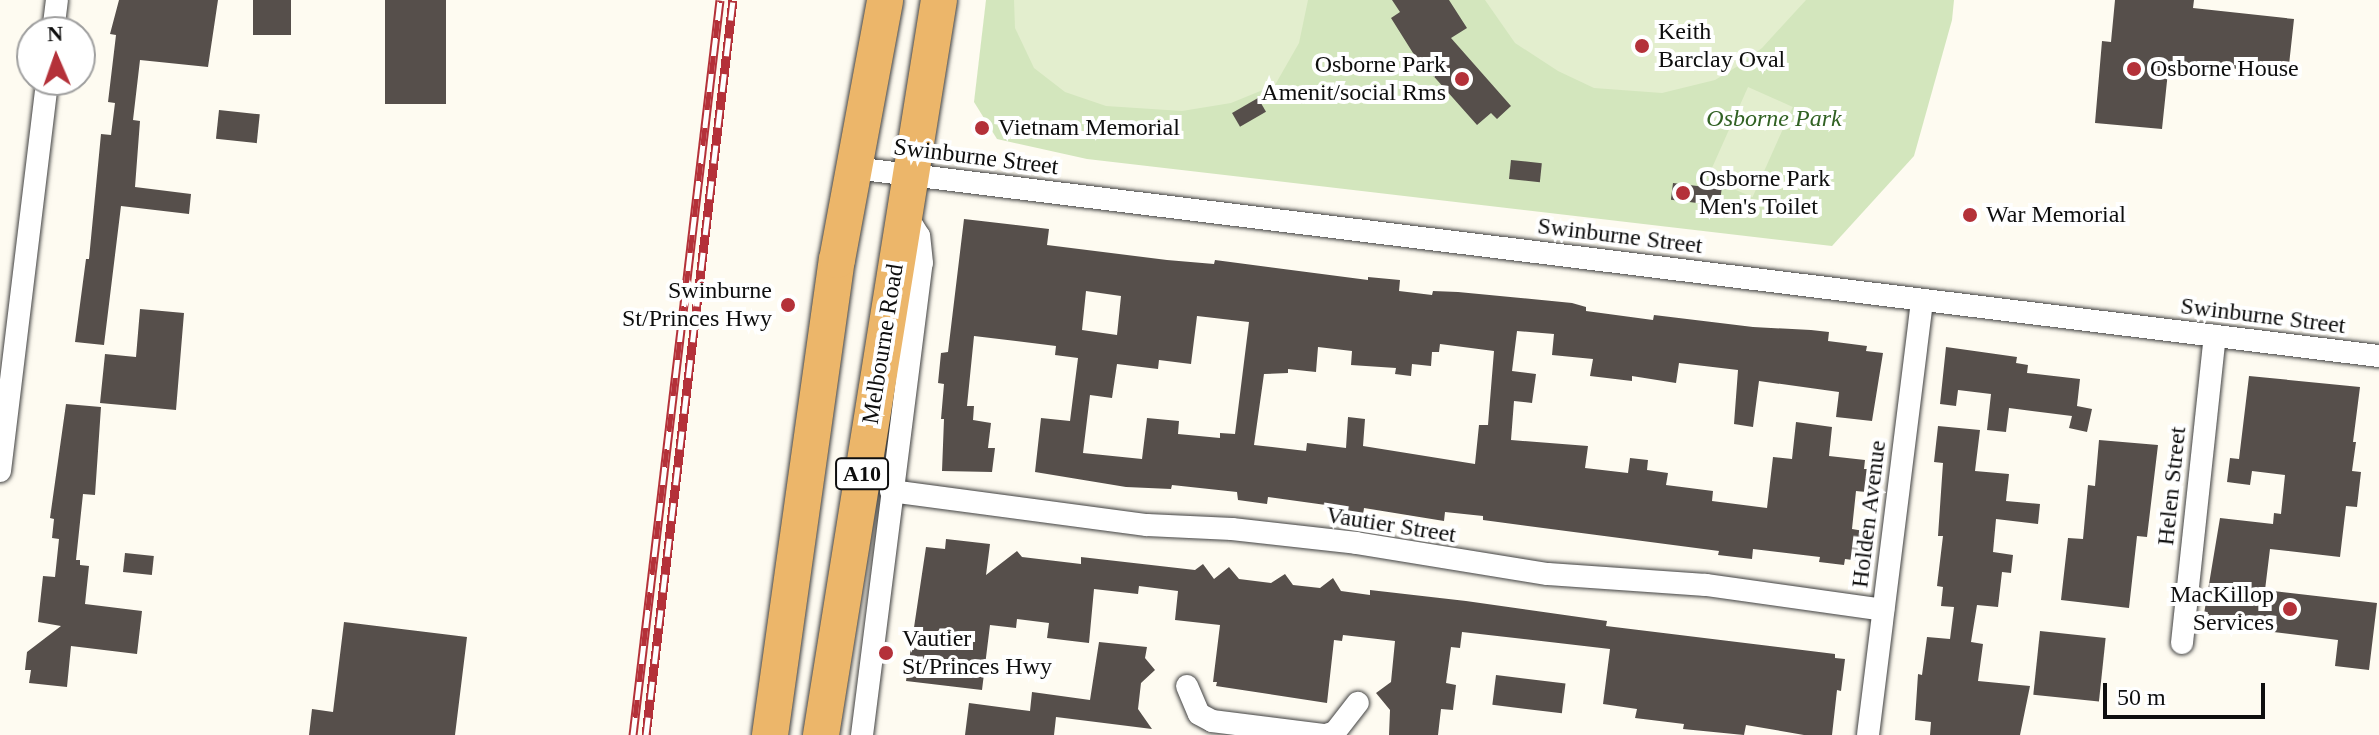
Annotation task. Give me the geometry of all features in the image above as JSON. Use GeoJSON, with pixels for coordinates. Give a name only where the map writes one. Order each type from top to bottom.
{"type":"FeatureCollection","features":[{"type":"Feature","properties":{"kind":"highway","name":"A10"},"geometry":{"type":"LineString","coordinates":[[770,735],[835,275],[885,0]]}},
{"type":"Feature","properties":{"kind":"highway","name":"Melbourne Road"},"geometry":{"type":"LineString","coordinates":[[821,735],[939,0]]}},
{"type":"Feature","properties":{"kind":"street"},"geometry":{"type":"LineString","coordinates":[[0,471],[45,96]]}},
{"type":"Feature","properties":{"kind":"street","name":"Swinburne Street"},"geometry":{"type":"LineString","coordinates":[[854,168],[2379,356]]}},
{"type":"Feature","properties":{"kind":"street"},"geometry":{"type":"LineString","coordinates":[[862,735],[922,263],[919,236],[905,214]]}},
{"type":"Feature","properties":{"kind":"street","name":"Holden Avenue"},"geometry":{"type":"LineString","coordinates":[[1868,735],[1922,300]]}},
{"type":"Feature","properties":{"kind":"street","name":"Helen Street"},"geometry":{"type":"LineString","coordinates":[[2182,643],[2215,336]]}},
{"type":"Feature","properties":{"kind":"street","name":"Vautier Street"},"geometry":{"type":"LineString","coordinates":[[891,491],[1147,525],[1232,529],[1356,543],[1548,574],[1706,585],[1883,610]]}},
{"type":"Feature","properties":{"kind":"street"},"geometry":{"type":"LineString","coordinates":[[1187,686],[1199,714],[1212,721],[1261,732],[1325,735],[1335,732],[1358,703]]}},
{"type":"Feature","properties":{"kind":"green space","name":"Osborne Park"},"geometry":{"type":"Polygon","coordinates":[[[986,0],[1954,0],[1952,20],[1914,156],[1832,246],[1087,159],[997,139],[974,102],[986,0]]]}},
{"type":"Feature","properties":{"kind":"green space"},"geometry":{"type":"Polygon","coordinates":[[[1014,0],[1308,0],[1299,43],[1275,85],[1231,103],[1182,111],[1106,106],[1065,92],[1034,68],[1015,28],[1014,0]]]}},
{"type":"Feature","properties":{"kind":"green space","name":"Keith Barclay Oval"},"geometry":{"type":"Polygon","coordinates":[[[1485,0],[1806,0],[1762,48],[1738,66],[1715,80],[1662,93],[1594,88],[1558,71],[1515,43],[1485,0]]]}},
{"type":"Feature","properties":{"kind":"green space"},"geometry":{"type":"Polygon","coordinates":[[[1748,87],[1793,107],[1752,197],[1708,177],[1748,87]]]}},
{"type":"Feature","properties":{"kind":"building"},"geometry":{"type":"Polygon","coordinates":[[[119,0],[218,0],[208,67],[140,60],[133,120],[140,121],[135,187],[191,194],[189,214],[121,206],[104,345],[75,342],[86,259],[89,259],[101,134],[111,135],[115,103],[108,102],[116,35],[110,34],[119,0]]]}},
{"type":"Feature","properties":{"kind":"building"},"geometry":{"type":"Polygon","coordinates":[[[253,0],[291,0],[291,35],[253,35],[253,0]]]}},
{"type":"Feature","properties":{"kind":"building"},"geometry":{"type":"Polygon","coordinates":[[[385,0],[446,0],[446,104],[385,104],[385,0]]]}},
{"type":"Feature","properties":{"kind":"building","name":"Osborne Park Amenit/social Rms"},"geometry":{"type":"Polygon","coordinates":[[[1392,0],[1449,0],[1467,28],[1451,38],[1511,106],[1497,119],[1491,113],[1477,125],[1413,53],[1391,18],[1400,12],[1392,0]]]}},
{"type":"Feature","properties":{"kind":"building","name":"Osborne House"},"geometry":{"type":"Polygon","coordinates":[[[2115,0],[2194,0],[2193,8],[2294,19],[2288,74],[2169,62],[2162,129],[2095,123],[2102,41],[2111,42],[2115,0]]]}},
{"type":"Feature","properties":{"kind":"building"},"geometry":{"type":"Polygon","coordinates":[[[1258,98],[1266,112],[1240,127],[1232,113],[1258,98]]]}},
{"type":"Feature","properties":{"kind":"building"},"geometry":{"type":"Polygon","coordinates":[[[219,110],[260,114],[257,143],[216,139],[219,110]]]}},
{"type":"Feature","properties":{"kind":"building"},"geometry":{"type":"Polygon","coordinates":[[[1511,160],[1542,163],[1540,182],[1509,179],[1511,160]]]}},
{"type":"Feature","properties":{"kind":"building"},"geometry":{"type":"Polygon","coordinates":[[[1673,183],[1722,189],[1720,206],[1671,200],[1673,183]]]}},
{"type":"Feature","properties":{"kind":"building"},"geometry":{"type":"Polygon","coordinates":[[[964,219],[1049,229],[1047,245],[1167,260],[1214,264],[1215,260],[1368,280],[1368,277],[1400,280],[1399,291],[1432,295],[1433,291],[1458,292],[1572,303],[1586,307],[1586,311],[1653,320],[1654,315],[1829,332],[1828,341],[1867,346],[1866,351],[1883,353],[1872,421],[1836,417],[1839,392],[1759,381],[1753,427],[1734,424],[1738,370],[1679,363],[1676,383],[1632,376],[1632,381],[1590,376],[1593,359],[1552,355],[1554,334],[1517,331],[1512,371],[1536,374],[1532,403],[1514,401],[1511,440],[1588,446],[1585,468],[1628,473],[1630,458],[1648,460],[1647,470],[1668,473],[1666,485],[1713,491],[1712,501],[1767,508],[1773,457],[1792,459],[1796,422],[1832,427],[1829,456],[1865,460],[1864,469],[1868,469],[1866,492],[1856,491],[1852,529],[1864,531],[1860,561],[1845,559],[1844,565],[1819,562],[1820,557],[1753,549],[1752,559],[1718,555],[1719,551],[1483,520],[1483,516],[1445,512],[1444,521],[1364,508],[1363,515],[1334,512],[1333,506],[1268,497],[1267,504],[1238,500],[1237,492],[1172,485],[1171,489],[1126,487],[1035,472],[1041,418],[1070,421],[1078,358],[1055,355],[1056,346],[974,336],[967,406],[974,406],[973,420],[991,423],[988,448],[995,448],[992,472],[942,471],[944,384],[938,383],[941,353],[948,352],[964,219]],[[1086,291],[1082,330],[1117,335],[1121,296],[1086,291]],[[1197,316],[1191,364],[1159,360],[1158,369],[1117,364],[1112,398],[1090,395],[1083,453],[1142,459],[1147,418],[1179,421],[1178,434],[1220,438],[1220,433],[1235,434],[1249,322],[1197,316]],[[1440,344],[1439,352],[1432,352],[1431,366],[1412,364],[1411,376],[1395,374],[1396,368],[1351,365],[1352,351],[1318,347],[1316,372],[1288,369],[1288,373],[1264,374],[1254,445],[1306,451],[1307,443],[1346,448],[1348,417],[1365,419],[1363,446],[1475,464],[1479,425],[1488,425],[1494,351],[1440,344]]]}},
{"type":"Feature","properties":{"kind":"building"},"geometry":{"type":"Polygon","coordinates":[[[140,309],[184,313],[176,410],[100,403],[105,354],[136,357],[140,309]]]}},
{"type":"Feature","properties":{"kind":"building"},"geometry":{"type":"Polygon","coordinates":[[[1946,347],[2017,357],[2016,363],[2028,365],[2027,373],[2080,379],[2077,406],[2092,409],[2087,432],[2069,428],[2072,416],[2009,408],[2006,432],[1987,430],[1991,394],[1958,390],[1956,406],[1940,404],[1946,347]]]}},
{"type":"Feature","properties":{"kind":"building"},"geometry":{"type":"Polygon","coordinates":[[[2249,376],[2360,387],[2352,471],[2361,472],[2357,507],[2346,506],[2340,557],[2270,549],[2265,590],[2377,603],[2369,670],[2335,666],[2338,640],[2232,627],[2233,621],[2208,618],[2209,614],[2204,614],[2220,518],[2273,524],[2274,513],[2281,514],[2285,475],[2252,471],[2250,485],[2227,482],[2230,458],[2239,459],[2249,376]]]}},
{"type":"Feature","properties":{"kind":"building"},"geometry":{"type":"Polygon","coordinates":[[[66,404],[101,407],[95,495],[83,494],[76,560],[80,560],[80,565],[89,566],[85,604],[142,611],[137,654],[71,646],[67,687],[29,683],[31,670],[25,670],[27,652],[61,626],[38,622],[43,576],[55,577],[59,539],[52,538],[54,519],[50,518],[66,404]]]}},
{"type":"Feature","properties":{"kind":"building"},"geometry":{"type":"Polygon","coordinates":[[[1938,426],[1980,430],[1975,471],[2009,474],[2006,501],[2040,504],[2038,524],[1996,519],[1993,552],[2013,555],[2011,573],[2002,572],[1998,607],[1977,605],[1971,642],[1983,644],[1978,681],[2030,686],[2020,735],[1930,735],[1931,722],[1915,720],[1918,674],[1922,675],[1927,637],[1950,639],[1954,607],[1941,606],[1943,587],[1937,586],[1943,536],[1938,536],[1943,463],[1934,462],[1938,426]]]}},
{"type":"Feature","properties":{"kind":"building"},"geometry":{"type":"Polygon","coordinates":[[[2099,440],[2158,445],[2147,537],[2137,536],[2129,608],[2061,600],[2068,538],[2083,539],[2088,485],[2095,486],[2099,440]]]}},
{"type":"Feature","properties":{"kind":"building"},"geometry":{"type":"Polygon","coordinates":[[[946,539],[990,544],[986,575],[1017,551],[1022,557],[1081,564],[1081,557],[1195,570],[1203,564],[1214,579],[1229,567],[1239,579],[1271,583],[1285,574],[1293,585],[1320,588],[1333,578],[1341,591],[1370,595],[1370,590],[1466,601],[1607,621],[1606,626],[1835,654],[1835,658],[1845,659],[1841,691],[1837,690],[1832,735],[1804,735],[1746,725],[1744,735],[1683,729],[1684,724],[1635,718],[1637,709],[1603,704],[1610,649],[1462,632],[1460,648],[1451,647],[1446,683],[1456,685],[1453,710],[1441,709],[1438,735],[1389,735],[1390,710],[1376,693],[1391,682],[1395,641],[1343,635],[1342,641],[1334,640],[1327,703],[1216,686],[1217,682],[1213,682],[1220,625],[1175,620],[1178,591],[1139,586],[1138,594],[1094,589],[1089,643],[1047,638],[1049,623],[1017,619],[1016,628],[990,625],[982,690],[906,681],[926,547],[945,549],[946,539]]]}},
{"type":"Feature","properties":{"kind":"building"},"geometry":{"type":"Polygon","coordinates":[[[125,553],[154,556],[152,575],[123,572],[125,553]]]}},
{"type":"Feature","properties":{"kind":"building"},"geometry":{"type":"Polygon","coordinates":[[[344,622],[467,637],[455,735],[309,735],[312,709],[333,712],[344,622]]]}},
{"type":"Feature","properties":{"kind":"building"},"geometry":{"type":"Polygon","coordinates":[[[2040,631],[2106,638],[2099,702],[2033,695],[2040,631]]]}},
{"type":"Feature","properties":{"kind":"building"},"geometry":{"type":"Polygon","coordinates":[[[1099,642],[1147,647],[1145,658],[1155,670],[1141,683],[1138,709],[1152,729],[1056,717],[1054,735],[965,735],[969,703],[1030,711],[1032,692],[1090,700],[1099,642]]]}},
{"type":"Feature","properties":{"kind":"building"},"geometry":{"type":"Polygon","coordinates":[[[1496,675],[1565,684],[1562,713],[1492,705],[1496,675]]]}},
{"type":"Feature","properties":{"kind":"railway"},"geometry":{"type":"LineString","coordinates":[[633,735],[720,0]]}},
{"type":"Feature","properties":{"kind":"railway"},"geometry":{"type":"LineString","coordinates":[[646,735],[733,0]]}},
{"type":"Feature","properties":{"kind":"place","name":"Keith Barclay Oval"},"geometry":{"type":"Point","coordinates":[1642,46]}},
{"type":"Feature","properties":{"kind":"place","name":"Osborne House"},"geometry":{"type":"Point","coordinates":[2134,69]}},
{"type":"Feature","properties":{"kind":"place","name":"Osborne Park Amenit/social Rms"},"geometry":{"type":"Point","coordinates":[1462,79]}},
{"type":"Feature","properties":{"kind":"place","name":"Vietnam Memorial"},"geometry":{"type":"Point","coordinates":[982,128]}},
{"type":"Feature","properties":{"kind":"place","name":"Osborne Park Men's Toilet"},"geometry":{"type":"Point","coordinates":[1683,193]}},
{"type":"Feature","properties":{"kind":"place","name":"War Memorial"},"geometry":{"type":"Point","coordinates":[1970,215]}},
{"type":"Feature","properties":{"kind":"place","name":"Swinburne St/Princes Hwy"},"geometry":{"type":"Point","coordinates":[788,305]}},
{"type":"Feature","properties":{"kind":"place","name":"MacKillop Services"},"geometry":{"type":"Point","coordinates":[2290,609]}},
{"type":"Feature","properties":{"kind":"place","name":"Vautier St/Princes Hwy"},"geometry":{"type":"Point","coordinates":[886,653]}}]}
